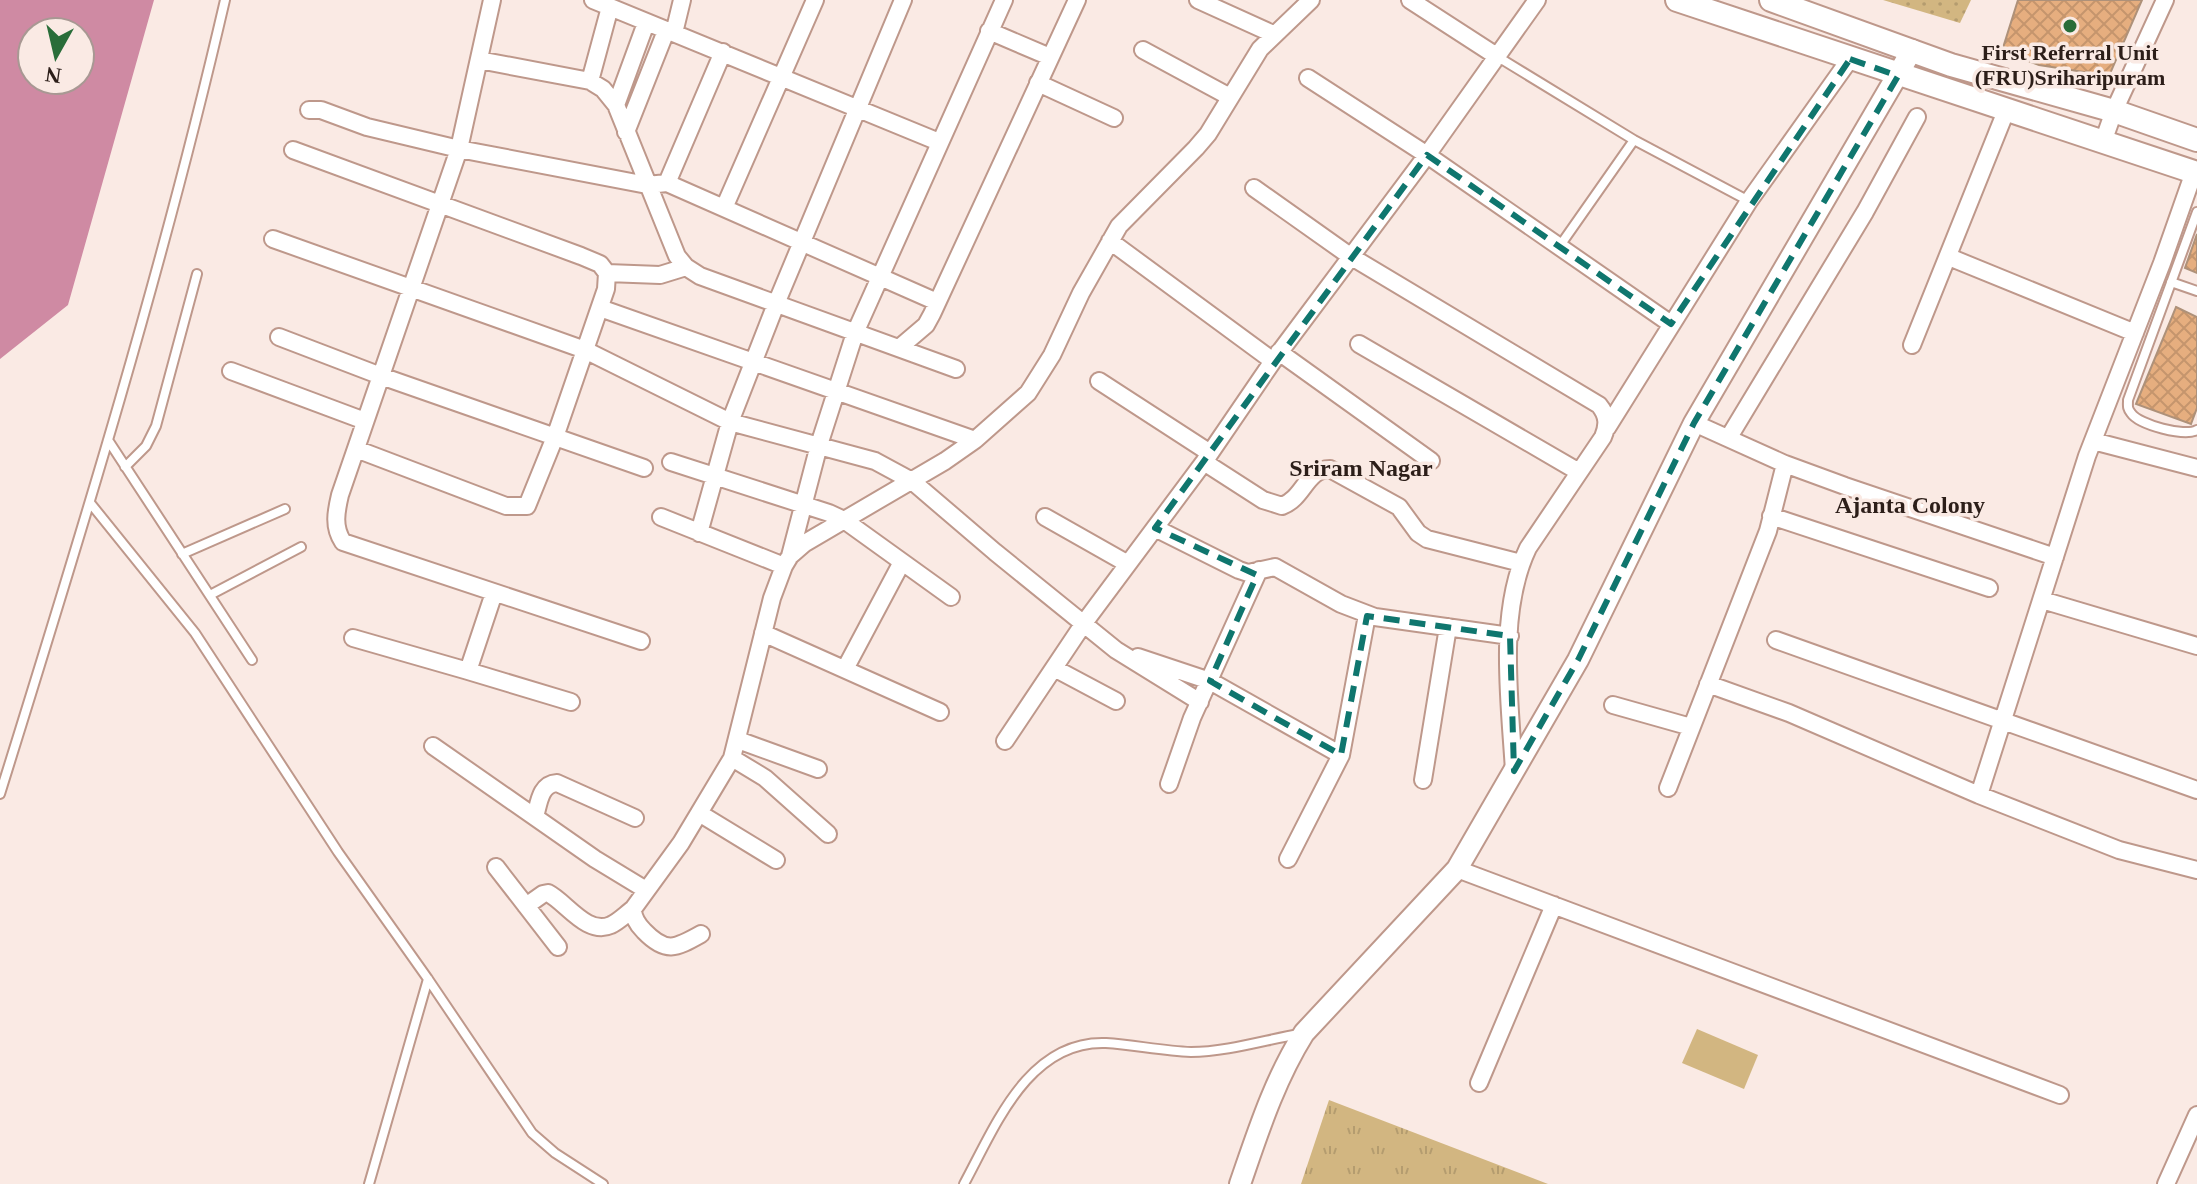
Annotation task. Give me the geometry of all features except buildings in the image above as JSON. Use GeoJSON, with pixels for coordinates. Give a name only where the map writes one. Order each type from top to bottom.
{"type":"FeatureCollection","features":[{"type":"Feature","properties":{"kind":"main road"},"geometry":{"type":"LineString","coordinates":[[1677,0],[2196,173]]}},
{"type":"Feature","properties":{"kind":"main road"},"geometry":{"type":"LineString","coordinates":[[1771,0],[1951,65],[2114,111],[2197,140]]}},
{"type":"Feature","properties":{"kind":"street"},"geometry":{"type":"LineString","coordinates":[[492,0],[459,149],[356,449],[336,512],[336,532],[343,542],[641,641]]}},
{"type":"Feature","properties":{"kind":"street"},"geometry":{"type":"LineString","coordinates":[[593,0],[939,142]]}},
{"type":"Feature","properties":{"kind":"street"},"geometry":{"type":"LineString","coordinates":[[626,132],[682,0]]}},
{"type":"Feature","properties":{"kind":"street"},"geometry":{"type":"LineString","coordinates":[[724,208],[815,0]]}},
{"type":"Feature","properties":{"kind":"street"},"geometry":{"type":"LineString","coordinates":[[699,533],[730,422],[903,0]]}},
{"type":"Feature","properties":{"kind":"street"},"geometry":{"type":"LineString","coordinates":[[526,906],[548,893],[599,928],[610,926],[633,909],[681,843],[732,758],[775,587],[787,561],[819,445],[855,333],[1004,0]]}},
{"type":"Feature","properties":{"kind":"street"},"geometry":{"type":"LineString","coordinates":[[899,348],[926,325],[1077,0]]}},
{"type":"Feature","properties":{"kind":"street"},"geometry":{"type":"LineString","coordinates":[[1198,0],[1273,34]]}},
{"type":"Feature","properties":{"kind":"street"},"geometry":{"type":"LineString","coordinates":[[787,561],[823,531],[912,481],[975,440],[1028,393],[1110,241],[1128,215],[1196,148],[1260,49],[1311,0]]}},
{"type":"Feature","properties":{"kind":"street"},"geometry":{"type":"LineString","coordinates":[[1410,0],[1498,57]]}},
{"type":"Feature","properties":{"kind":"street"},"geometry":{"type":"LineString","coordinates":[[1005,741],[1084,623],[1207,458],[1276,356],[1427,155],[1537,0]]}},
{"type":"Feature","properties":{"kind":"street"},"geometry":{"type":"LineString","coordinates":[[2103,142],[2165,0]]}},
{"type":"Feature","properties":{"kind":"street"},"geometry":{"type":"LineString","coordinates":[[590,81],[610,7]]}},
{"type":"Feature","properties":{"kind":"street"},"geometry":{"type":"LineString","coordinates":[[616,105],[646,23]]}},
{"type":"Feature","properties":{"kind":"street"},"geometry":{"type":"LineString","coordinates":[[989,31],[1050,57]]}},
{"type":"Feature","properties":{"kind":"street"},"geometry":{"type":"LineString","coordinates":[[1143,50],[1230,97]]}},
{"type":"Feature","properties":{"kind":"street"},"geometry":{"type":"LineString","coordinates":[[1240,1184],[1270,1098],[1286,1062],[1304,1033],[1457,869],[1578,660],[1694,423],[1912,50]]}},
{"type":"Feature","properties":{"kind":"street"},"geometry":{"type":"LineString","coordinates":[[667,183],[723,52]]}},
{"type":"Feature","properties":{"kind":"street"},"geometry":{"type":"LineString","coordinates":[[1514,771],[1507,652],[1521,563],[1528,548],[1749,201],[1850,59]]}},
{"type":"Feature","properties":{"kind":"street"},"geometry":{"type":"LineString","coordinates":[[479,60],[590,81],[603,89],[616,105],[677,256],[686,267],[700,276],[956,369]]}},
{"type":"Feature","properties":{"kind":"street"},"geometry":{"type":"LineString","coordinates":[[1308,78],[1427,155],[1671,324]]}},
{"type":"Feature","properties":{"kind":"street"},"geometry":{"type":"LineString","coordinates":[[1038,83],[1114,118]]}},
{"type":"Feature","properties":{"kind":"street"},"geometry":{"type":"LineString","coordinates":[[309,110],[321,110],[367,127],[459,149],[647,185],[667,183],[937,302]]}},
{"type":"Feature","properties":{"kind":"street"},"geometry":{"type":"LineString","coordinates":[[1912,345],[2006,111]]}},
{"type":"Feature","properties":{"kind":"street"},"geometry":{"type":"LineString","coordinates":[[1729,437],[1865,212],[1917,117]]}},
{"type":"Feature","properties":{"kind":"street"},"geometry":{"type":"LineString","coordinates":[[293,150],[581,256],[600,264],[607,273],[600,308],[555,437],[527,506],[506,506],[356,449]]}},
{"type":"Feature","properties":{"kind":"street"},"geometry":{"type":"LineString","coordinates":[[1979,795],[2093,441],[2196,173]]}},
{"type":"Feature","properties":{"kind":"street"},"geometry":{"type":"LineString","coordinates":[[1254,188],[1350,256],[1599,405],[1605,412],[1606,429]]}},
{"type":"Feature","properties":{"kind":"street"},"geometry":{"type":"LineString","coordinates":[[273,239],[585,350],[730,422],[875,461],[912,481],[1116,650],[1200,702]]}},
{"type":"Feature","properties":{"kind":"street"},"geometry":{"type":"LineString","coordinates":[[1110,241],[1431,461]]}},
{"type":"Feature","properties":{"kind":"street"},"geometry":{"type":"LineString","coordinates":[[1949,257],[2135,333]]}},
{"type":"Feature","properties":{"kind":"street"},"geometry":{"type":"LineString","coordinates":[[607,273],[660,275],[686,267]]}},
{"type":"Feature","properties":{"kind":"street"},"geometry":{"type":"LineString","coordinates":[[600,308],[975,440]]}},
{"type":"Feature","properties":{"kind":"street"},"geometry":{"type":"LineString","coordinates":[[279,337],[644,468]]}},
{"type":"Feature","properties":{"kind":"street"},"geometry":{"type":"LineString","coordinates":[[1359,344],[1579,472]]}},
{"type":"Feature","properties":{"kind":"street"},"geometry":{"type":"LineString","coordinates":[[231,371],[365,421]]}},
{"type":"Feature","properties":{"kind":"street"},"geometry":{"type":"LineString","coordinates":[[1099,381],[1263,500],[1282,506],[1301,493],[1313,473],[1330,469],[1399,507],[1418,533],[1427,539],[1521,563]]}},
{"type":"Feature","properties":{"kind":"street"},"geometry":{"type":"LineString","coordinates":[[1694,423],[1785,464],[2055,557]]}},
{"type":"Feature","properties":{"kind":"street"},"geometry":{"type":"LineString","coordinates":[[2093,441],[2197,468]]}},
{"type":"Feature","properties":{"kind":"street"},"geometry":{"type":"LineString","coordinates":[[671,462],[844,520],[951,597]]}},
{"type":"Feature","properties":{"kind":"street"},"geometry":{"type":"LineString","coordinates":[[1668,788],[1768,531],[1785,464]]}},
{"type":"Feature","properties":{"kind":"street"},"geometry":{"type":"LineString","coordinates":[[1771,516],[1989,588]]}},
{"type":"Feature","properties":{"kind":"street"},"geometry":{"type":"LineString","coordinates":[[661,517],[699,533],[787,561]]}},
{"type":"Feature","properties":{"kind":"street"},"geometry":{"type":"LineString","coordinates":[[1045,517],[1128,564]]}},
{"type":"Feature","properties":{"kind":"street"},"geometry":{"type":"LineString","coordinates":[[1155,528],[1248,573],[1275,567],[1284,570],[1341,604],[1367,615],[1510,636]]}},
{"type":"Feature","properties":{"kind":"street"},"geometry":{"type":"LineString","coordinates":[[845,669],[902,562]]}},
{"type":"Feature","properties":{"kind":"street"},"geometry":{"type":"LineString","coordinates":[[1169,784],[1200,702],[1259,570]]}},
{"type":"Feature","properties":{"kind":"street"},"geometry":{"type":"LineString","coordinates":[[468,671],[494,593]]}},
{"type":"Feature","properties":{"kind":"street"},"geometry":{"type":"LineString","coordinates":[[2042,600],[2197,646]]}},
{"type":"Feature","properties":{"kind":"street"},"geometry":{"type":"LineString","coordinates":[[1288,859],[1341,755],[1367,615]]}},
{"type":"Feature","properties":{"kind":"street"},"geometry":{"type":"LineString","coordinates":[[1423,780],[1448,627]]}},
{"type":"Feature","properties":{"kind":"street"},"geometry":{"type":"LineString","coordinates":[[763,633],[940,712]]}},
{"type":"Feature","properties":{"kind":"street"},"geometry":{"type":"LineString","coordinates":[[353,638],[571,702]]}},
{"type":"Feature","properties":{"kind":"street"},"geometry":{"type":"LineString","coordinates":[[1776,640],[2197,790]]}},
{"type":"Feature","properties":{"kind":"street"},"geometry":{"type":"LineString","coordinates":[[1116,650],[1210,681],[1341,755]]}},
{"type":"Feature","properties":{"kind":"street"},"geometry":{"type":"LineString","coordinates":[[1054,668],[1116,701]]}},
{"type":"Feature","properties":{"kind":"street"},"geometry":{"type":"LineString","coordinates":[[1708,684],[1789,713],[1979,795],[2119,850],[2197,870]]}},
{"type":"Feature","properties":{"kind":"street"},"geometry":{"type":"LineString","coordinates":[[1613,705],[1691,727]]}},
{"type":"Feature","properties":{"kind":"street"},"geometry":{"type":"LineString","coordinates":[[738,740],[818,769]]}},
{"type":"Feature","properties":{"kind":"street"},"geometry":{"type":"LineString","coordinates":[[433,746],[646,890]]}},
{"type":"Feature","properties":{"kind":"street"},"geometry":{"type":"LineString","coordinates":[[732,758],[765,778],[828,834]]}},
{"type":"Feature","properties":{"kind":"street"},"geometry":{"type":"LineString","coordinates":[[535,817],[544,788],[557,783],[635,818]]}},
{"type":"Feature","properties":{"kind":"street"},"geometry":{"type":"LineString","coordinates":[[699,813],[776,860]]}},
{"type":"Feature","properties":{"kind":"street"},"geometry":{"type":"LineString","coordinates":[[496,867],[558,947]]}},
{"type":"Feature","properties":{"kind":"street"},"geometry":{"type":"LineString","coordinates":[[1457,869],[2060,1095]]}},
{"type":"Feature","properties":{"kind":"street"},"geometry":{"type":"LineString","coordinates":[[1479,1083],[1554,905]]}},
{"type":"Feature","properties":{"kind":"street"},"geometry":{"type":"LineString","coordinates":[[633,909],[632,915],[640,927],[658,945],[673,947],[701,934]]}},
{"type":"Feature","properties":{"kind":"street"},"geometry":{"type":"LineString","coordinates":[[2166,1184],[2197,1115]]}},
{"type":"Feature","properties":{"kind":"lane"},"geometry":{"type":"LineString","coordinates":[[0,794],[91,504],[201,104],[225,0]]}},
{"type":"Feature","properties":{"kind":"lane"},"geometry":{"type":"LineString","coordinates":[[1498,57],[1634,140],[1749,201]]}},
{"type":"Feature","properties":{"kind":"lane"},"geometry":{"type":"LineString","coordinates":[[1558,247],[1634,140]]}},
{"type":"Feature","properties":{"kind":"lane"},"geometry":{"type":"LineString","coordinates":[[2197,212],[2128,400],[2128,408],[2139,420],[2182,434],[2197,430]]}},
{"type":"Feature","properties":{"kind":"lane"},"geometry":{"type":"LineString","coordinates":[[125,467],[146,446],[156,426],[197,274]]}},
{"type":"Feature","properties":{"kind":"lane"},"geometry":{"type":"LineString","coordinates":[[2171,282],[2197,291]]}},
{"type":"Feature","properties":{"kind":"lane"},"geometry":{"type":"LineString","coordinates":[[108,440],[252,660]]}},
{"type":"Feature","properties":{"kind":"lane"},"geometry":{"type":"LineString","coordinates":[[91,504],[195,633],[338,852],[532,1133],[555,1153],[603,1184]]}},
{"type":"Feature","properties":{"kind":"lane"},"geometry":{"type":"LineString","coordinates":[[182,554],[285,509]]}},
{"type":"Feature","properties":{"kind":"lane"},"geometry":{"type":"LineString","coordinates":[[210,595],[301,547]]}},
{"type":"Feature","properties":{"kind":"lane"},"geometry":{"type":"LineString","coordinates":[[369,1184],[428,979]]}},
{"type":"Feature","properties":{"kind":"lane"},"geometry":{"type":"LineString","coordinates":[[964,1184],[1006,1106],[1029,1075],[1060,1053],[1083,1044],[1106,1043],[1197,1052],[1304,1033]]}},
{"type":"Feature","properties":{"kind":"highlighted area"},"geometry":{"type":"Polygon","coordinates":[[[1850,59],[1898,76],[1694,423],[1578,660],[1514,771],[1510,636],[1367,616],[1341,755],[1210,681],[1257,575],[1155,528],[1427,155],[1671,324],[1850,59]]]}},
{"type":"Feature","properties":{"kind":"green space"},"geometry":{"type":"Polygon","coordinates":[[[1883,0],[1971,0],[1960,23],[1883,0]]]}},
{"type":"Feature","properties":{"kind":"green space"},"geometry":{"type":"Polygon","coordinates":[[[1697,1029],[1758,1055],[1744,1089],[1682,1063],[1697,1029]]]}},
{"type":"Feature","properties":{"kind":"green space"},"geometry":{"type":"Polygon","coordinates":[[[1329,1100],[1548,1184],[1301,1184],[1329,1100]]]}},
{"type":"Feature","properties":{"kind":"shaded area"},"geometry":{"type":"Polygon","coordinates":[[[0,0],[154,0],[68,305],[0,359],[0,0]]]}},
{"type":"Feature","properties":{"kind":"place","name":"First Referral Unit (FRU)Sriharipuram"},"geometry":{"type":"Point","coordinates":[2070,26]}},
{"type":"Feature","properties":{"kind":"district","name":"Sriram Nagar"},"geometry":{"type":"Point","coordinates":[1361,468]}},
{"type":"Feature","properties":{"kind":"district","name":"Ajanta Colony"},"geometry":{"type":"Point","coordinates":[1910,505]}}]}
